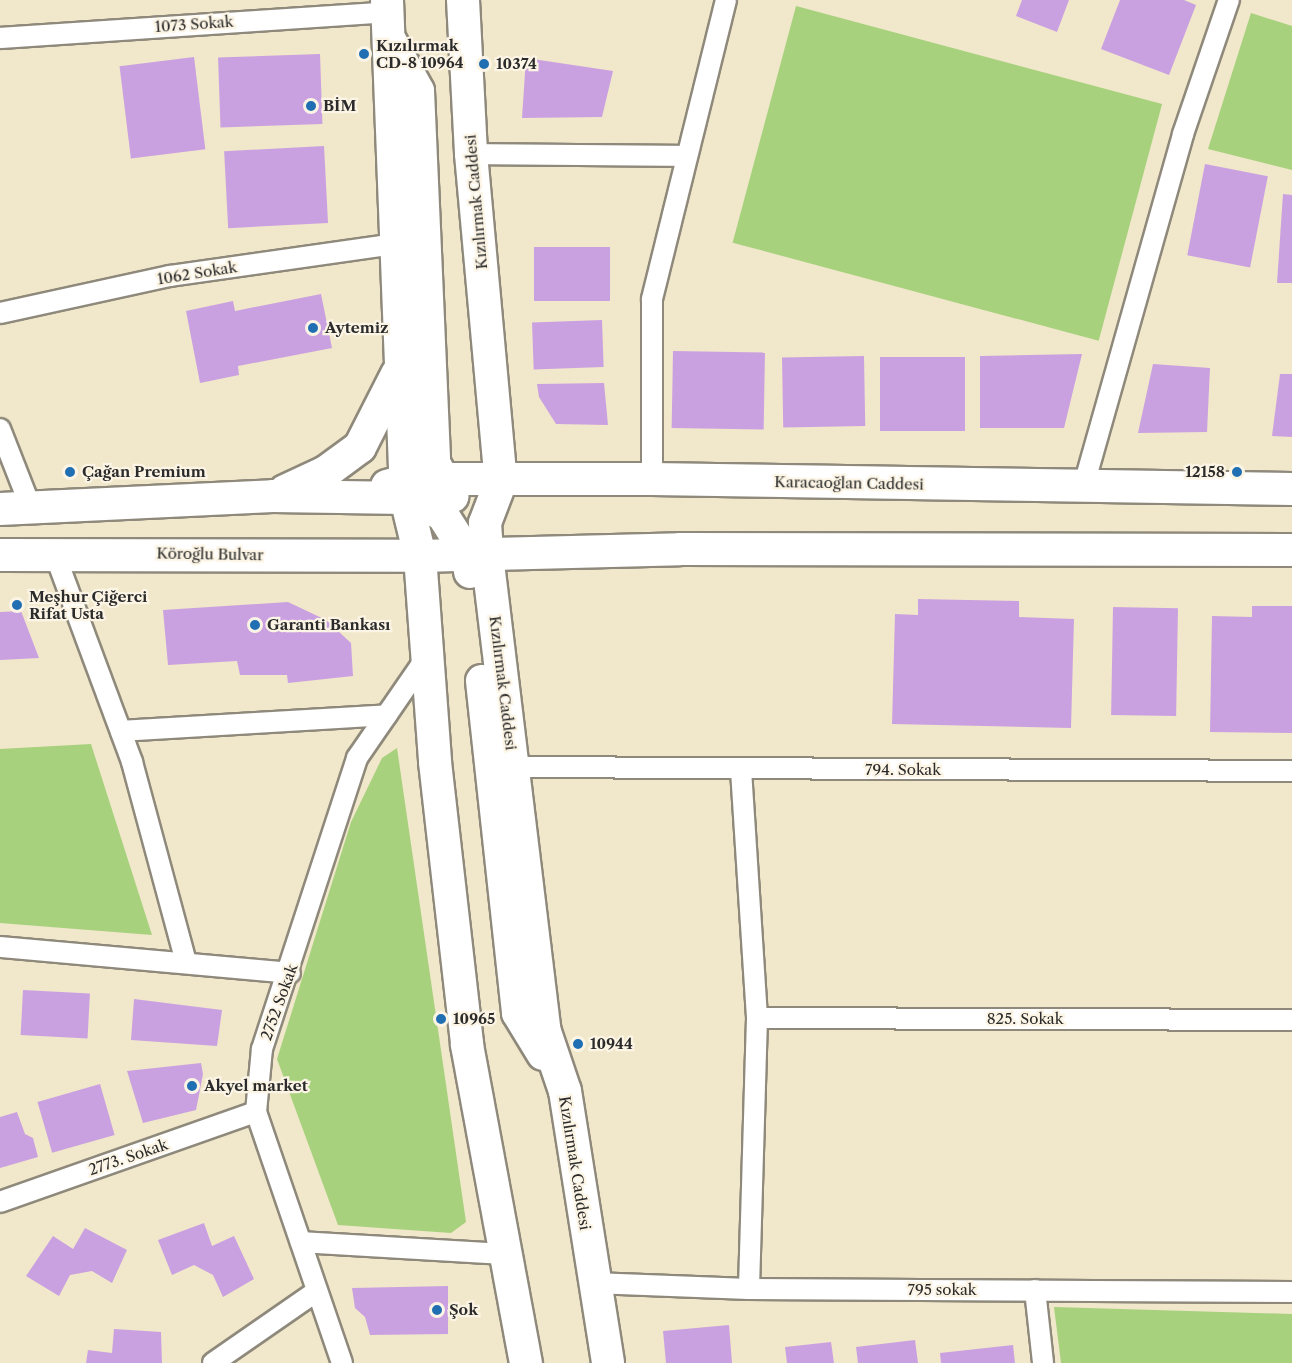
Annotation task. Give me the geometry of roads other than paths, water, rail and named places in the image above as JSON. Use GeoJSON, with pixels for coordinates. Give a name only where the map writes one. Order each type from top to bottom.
{"type":"FeatureCollection","features":[{"type":"Feature","properties":{"kind":"main road","name":"Kızılırmak Caddesi"},"geometry":{"type":"LineString","coordinates":[[463,0],[471,154],[501,481],[484,523],[477,555],[514,767],[544,1029],[565,1091],[593,1283],[608,1363]]}},
{"type":"Feature","properties":{"kind":"main road"},"geometry":{"type":"LineString","coordinates":[[387,16],[406,489],[420,556],[426,658],[467,1045],[503,1254],[526,1363]]}},
{"type":"Feature","properties":{"kind":"main road"},"geometry":{"type":"LineString","coordinates":[[387,16],[418,91],[434,463],[457,505],[530,554]]}},
{"type":"Feature","properties":{"kind":"main road"},"geometry":{"type":"LineString","coordinates":[[0,509],[273,496],[326,472],[360,447],[400,368]]}},
{"type":"Feature","properties":{"kind":"main road","name":"Karacaoğlan Caddesi"},"geometry":{"type":"LineString","coordinates":[[273,496],[360,495],[406,489],[443,479],[501,481],[652,479],[1083,488],[1292,489]]}},
{"type":"Feature","properties":{"kind":"main road"},"geometry":{"type":"LineString","coordinates":[[406,489],[442,514],[477,555],[518,1013],[565,1091]]}},
{"type":"Feature","properties":{"kind":"main road"},"geometry":{"type":"LineString","coordinates":[[420,556],[680,549],[1292,550]]}},
{"type":"Feature","properties":{"kind":"main road","name":"Köroğlu Bulvar"},"geometry":{"type":"LineString","coordinates":[[0,555],[54,552],[420,556]]}},
{"type":"Feature","properties":{"kind":"street"},"geometry":{"type":"LineString","coordinates":[[652,479],[652,299],[685,156],[726,0]]}},
{"type":"Feature","properties":{"kind":"street"},"geometry":{"type":"LineString","coordinates":[[1083,488],[1183,134],[1228,0]]}},
{"type":"Feature","properties":{"kind":"street","name":"1073 Sokak"},"geometry":{"type":"LineString","coordinates":[[0,38],[387,16]]}},
{"type":"Feature","properties":{"kind":"street"},"geometry":{"type":"LineString","coordinates":[[471,154],[685,156]]}},
{"type":"Feature","properties":{"kind":"street","name":"1062 Sokak"},"geometry":{"type":"LineString","coordinates":[[0,313],[170,276],[395,244]]}},
{"type":"Feature","properties":{"kind":"street"},"geometry":{"type":"LineString","coordinates":[[0,429],[31,508]]}},
{"type":"Feature","properties":{"kind":"street"},"geometry":{"type":"LineString","coordinates":[[54,552],[121,731],[186,962]]}},
{"type":"Feature","properties":{"kind":"street","name":"2752 Sokak"},"geometry":{"type":"LineString","coordinates":[[342,1363],[256,1112],[262,1049],[290,973],[357,758],[426,658]]}},
{"type":"Feature","properties":{"kind":"street"},"geometry":{"type":"LineString","coordinates":[[121,731],[387,715]]}},
{"type":"Feature","properties":{"kind":"street","name":"794. Sokak"},"geometry":{"type":"LineString","coordinates":[[514,767],[741,770],[1292,771]]}},
{"type":"Feature","properties":{"kind":"street"},"geometry":{"type":"LineString","coordinates":[[741,770],[757,1018],[749,1289]]}},
{"type":"Feature","properties":{"kind":"street"},"geometry":{"type":"LineString","coordinates":[[0,947],[290,973]]}},
{"type":"Feature","properties":{"kind":"street","name":"825. Sokak"},"geometry":{"type":"LineString","coordinates":[[757,1018],[1292,1020]]}},
{"type":"Feature","properties":{"kind":"street","name":"2773. Sokak"},"geometry":{"type":"LineString","coordinates":[[0,1202],[256,1112]]}},
{"type":"Feature","properties":{"kind":"street"},"geometry":{"type":"LineString","coordinates":[[301,1242],[503,1254]]}},
{"type":"Feature","properties":{"kind":"street","name":"795 sokak"},"geometry":{"type":"LineString","coordinates":[[593,1283],[749,1289],[1292,1292]]}},
{"type":"Feature","properties":{"kind":"street"},"geometry":{"type":"LineString","coordinates":[[1035,1290],[1043,1363]]}},
{"type":"Feature","properties":{"kind":"street"},"geometry":{"type":"LineString","coordinates":[[213,1363],[317,1291]]}},
{"type":"Feature","properties":{"kind":"place","name":"Kızılırmak CD-8 10964"},"geometry":{"type":"Point","coordinates":[364,54]}},
{"type":"Feature","properties":{"kind":"place","name":"10374"},"geometry":{"type":"Point","coordinates":[484,64]}},
{"type":"Feature","properties":{"kind":"place","name":"BİM"},"geometry":{"type":"Point","coordinates":[311,106]}},
{"type":"Feature","properties":{"kind":"place","name":"Aytemiz"},"geometry":{"type":"Point","coordinates":[313,328]}},
{"type":"Feature","properties":{"kind":"place","name":"Çağan Premium"},"geometry":{"type":"Point","coordinates":[70,472]}},
{"type":"Feature","properties":{"kind":"place","name":"12158"},"geometry":{"type":"Point","coordinates":[1237,472]}},
{"type":"Feature","properties":{"kind":"place","name":"Meşhur Çiğerci Rifat Usta"},"geometry":{"type":"Point","coordinates":[17,605]}},
{"type":"Feature","properties":{"kind":"place","name":"Garanti Bankası"},"geometry":{"type":"Point","coordinates":[255,625]}},
{"type":"Feature","properties":{"kind":"place","name":"10965"},"geometry":{"type":"Point","coordinates":[441,1019]}},
{"type":"Feature","properties":{"kind":"place","name":"10944"},"geometry":{"type":"Point","coordinates":[578,1044]}},
{"type":"Feature","properties":{"kind":"place","name":"Akyel market"},"geometry":{"type":"Point","coordinates":[192,1086]}},
{"type":"Feature","properties":{"kind":"place","name":"Şok"},"geometry":{"type":"Point","coordinates":[437,1310]}}]}
